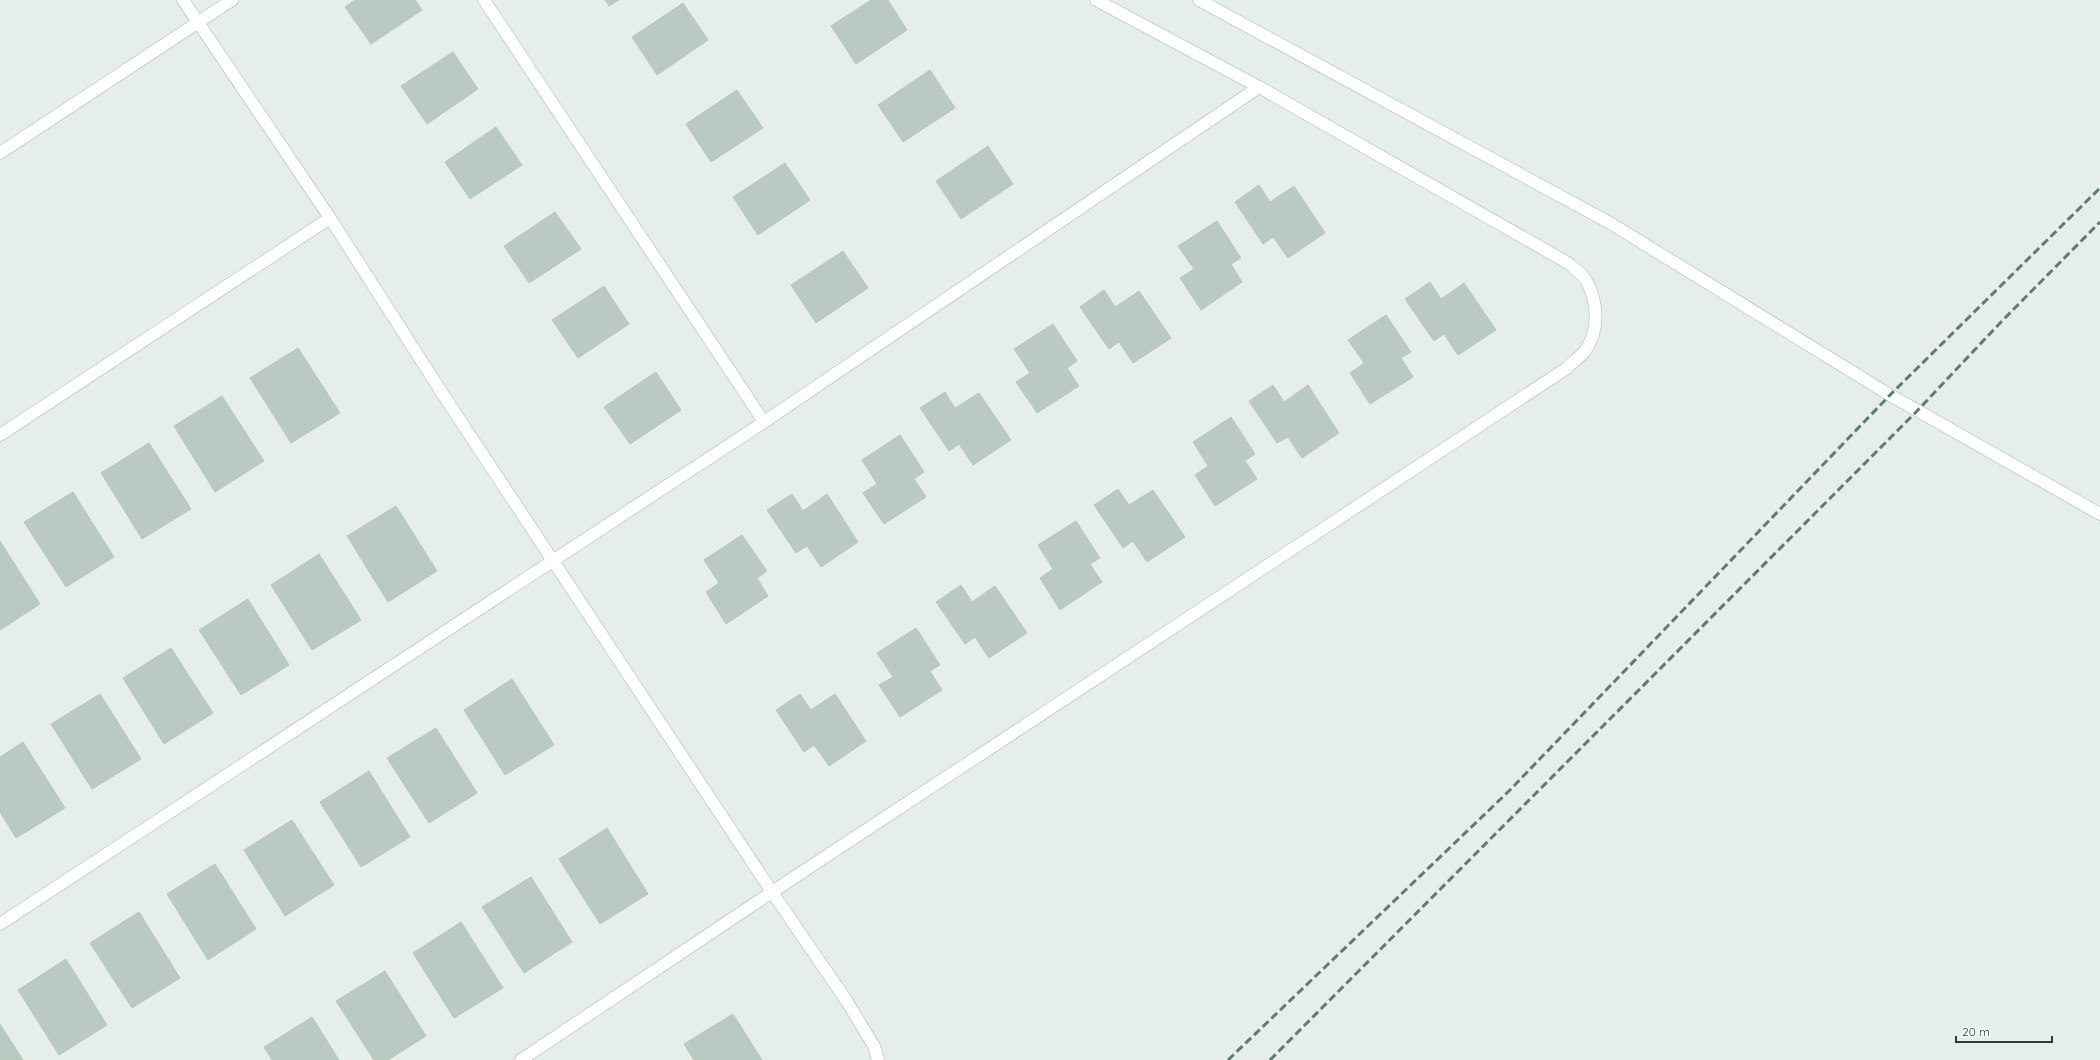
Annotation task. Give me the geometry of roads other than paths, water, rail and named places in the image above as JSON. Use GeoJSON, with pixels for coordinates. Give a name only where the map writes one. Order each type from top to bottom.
{"type":"FeatureCollection","features":[{"type":"Feature","properties":{"kind":"street"},"geometry":{"type":"LineString","coordinates":[[183,0],[330,218],[553,561],[772,892],[846,1000],[874,1046],[878,1060]]}},
{"type":"Feature","properties":{"kind":"street"},"geometry":{"type":"LineString","coordinates":[[0,153],[232,0]]}},
{"type":"Feature","properties":{"kind":"street"},"geometry":{"type":"LineString","coordinates":[[484,0],[764,422]]}},
{"type":"Feature","properties":{"kind":"street"},"geometry":{"type":"LineString","coordinates":[[521,1060],[772,892],[1568,368],[1585,351],[1594,335],[1596,318],[1593,301],[1585,280],[1568,263],[1259,88],[1096,0]]}},
{"type":"Feature","properties":{"kind":"street"},"geometry":{"type":"LineString","coordinates":[[1199,0],[1610,223],[1890,395],[2100,514]]}},
{"type":"Feature","properties":{"kind":"street"},"geometry":{"type":"LineString","coordinates":[[0,924],[764,422],[1259,88]]}},
{"type":"Feature","properties":{"kind":"street"},"geometry":{"type":"LineString","coordinates":[[0,435],[330,218]]}},
{"type":"Feature","properties":{"kind":"railway"},"geometry":{"type":"LineString","coordinates":[[1228,1060],[1509,791],[1890,395],[2100,188]]}},
{"type":"Feature","properties":{"kind":"railway"},"geometry":{"type":"LineString","coordinates":[[1270,1060],[1917,411],[2001,322],[2100,222]]}}]}
